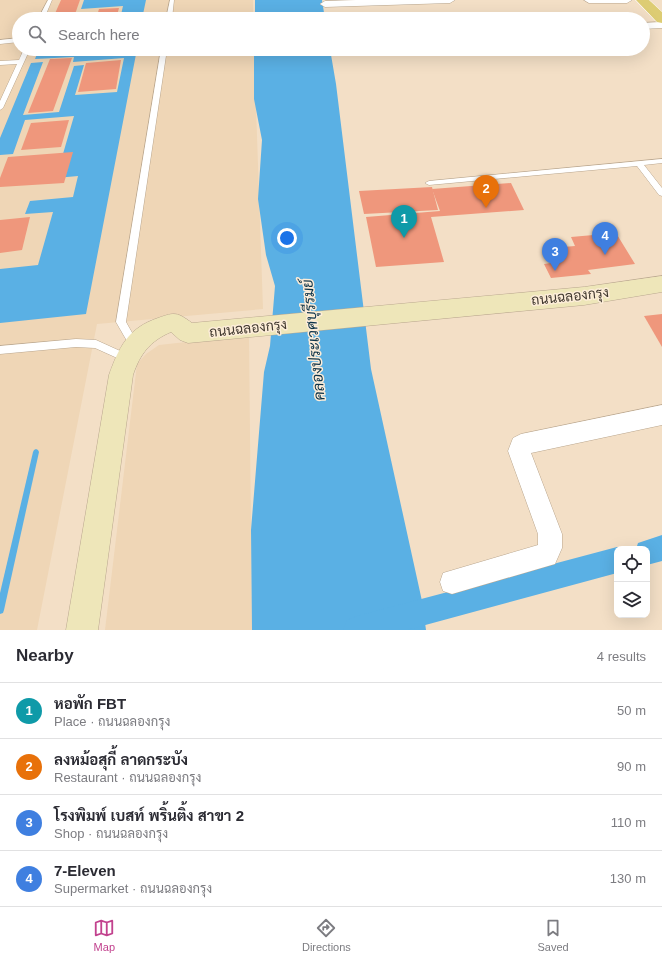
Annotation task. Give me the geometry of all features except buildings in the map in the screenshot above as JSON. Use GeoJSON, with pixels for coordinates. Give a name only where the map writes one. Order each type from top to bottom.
{"type":"FeatureCollection","features":[{"type":"Feature","properties":{"kind":"main road"},"geometry":{"type":"LineString","coordinates":[[642,0],[662,19]]}},
{"type":"Feature","properties":{"kind":"main road"},"geometry":{"type":"LineString","coordinates":[[649,0],[662,12]]}},
{"type":"Feature","properties":{"kind":"main road","name":"ถนนฉลองกรุง"},"geometry":{"type":"LineString","coordinates":[[130,352],[146,333],[174,322],[188,333],[584,296],[662,284]]}},
{"type":"Feature","properties":{"kind":"main road"},"geometry":{"type":"LineString","coordinates":[[82,630],[116,397],[130,352]]}},
{"type":"Feature","properties":{"kind":"street"},"geometry":{"type":"LineString","coordinates":[[324,4],[450,0]]}},
{"type":"Feature","properties":{"kind":"street"},"geometry":{"type":"LineString","coordinates":[[589,0],[627,0]]}},
{"type":"Feature","properties":{"kind":"street"},"geometry":{"type":"LineString","coordinates":[[650,26],[662,25]]}},
{"type":"Feature","properties":{"kind":"street"},"geometry":{"type":"LineString","coordinates":[[452,582],[546,555],[550,548],[550,534],[519,451],[521,445],[662,415]]}},
{"type":"Feature","properties":{"kind":"lane"},"geometry":{"type":"LineString","coordinates":[[44,12],[50,0]]}},
{"type":"Feature","properties":{"kind":"lane"},"geometry":{"type":"LineString","coordinates":[[170,12],[172,0]]}},
{"type":"Feature","properties":{"kind":"lane"},"geometry":{"type":"LineString","coordinates":[[0,42],[12,41]]}},
{"type":"Feature","properties":{"kind":"lane"},"geometry":{"type":"LineString","coordinates":[[0,106],[24,56]]}},
{"type":"Feature","properties":{"kind":"lane"},"geometry":{"type":"LineString","coordinates":[[0,350],[76,343],[96,344],[130,352],[121,322],[163,56]]}},
{"type":"Feature","properties":{"kind":"lane"},"geometry":{"type":"LineString","coordinates":[[0,63],[21,62]]}},
{"type":"Feature","properties":{"kind":"lane"},"geometry":{"type":"LineString","coordinates":[[429,183],[662,161]]}},
{"type":"Feature","properties":{"kind":"lane"},"geometry":{"type":"LineString","coordinates":[[639,163],[662,193]]}},
{"type":"Feature","properties":{"kind":"shaded area"},"geometry":{"type":"Polygon","coordinates":[[[0,0],[253,0],[253,12],[12,12],[12,56],[254,56],[263,309],[97,324],[37,630],[0,630],[0,0]]]}},
{"type":"Feature","properties":{"kind":"shaded area"},"geometry":{"type":"Polygon","coordinates":[[[249,335],[252,630],[105,630],[137,364],[146,354],[159,345],[249,335]]]}},
{"type":"Feature","properties":{"kind":"water"},"geometry":{"type":"Polygon","coordinates":[[[84,0],[146,0],[143,12],[122,12],[123,6],[81,9],[84,0]]]}},
{"type":"Feature","properties":{"kind":"water"},"geometry":{"type":"Polygon","coordinates":[[[255,0],[322,0],[324,12],[255,12],[255,0]]]}},
{"type":"Feature","properties":{"kind":"water"},"geometry":{"type":"Polygon","coordinates":[[[36,56],[136,56],[86,314],[0,323],[0,269],[38,265],[53,212],[25,214],[30,201],[73,197],[78,176],[56,178],[74,116],[25,120],[13,154],[0,155],[0,138],[31,63],[43,62],[23,115],[59,112],[74,66],[84,65],[75,95],[117,92],[124,58],[73,62],[74,57],[35,59],[36,56]]]}},
{"type":"Feature","properties":{"kind":"water","name":"คลองประเวศบุรีรมย์"},"geometry":{"type":"Polygon","coordinates":[[[254,56],[331,56],[336,84],[371,369],[422,601],[426,630],[252,630],[251,530],[264,372],[270,346],[275,286],[266,255],[258,199],[262,140],[254,99],[254,56]]]}},
{"type":"Feature","properties":{"kind":"waterway"},"geometry":{"type":"LineString","coordinates":[[0,610],[36,452]]}},
{"type":"Feature","properties":{"kind":"waterway"},"geometry":{"type":"LineString","coordinates":[[650,551],[662,548]]}},
{"type":"Feature","properties":{"kind":"waterway"},"geometry":{"type":"LineString","coordinates":[[357,630],[614,561]]}},
{"type":"Feature","properties":{"kind":"place","name":"ลงหม้อสุกี้ ลาดกระบัง"},"geometry":{"type":"Point","coordinates":[486,208]}},
{"type":"Feature","properties":{"kind":"place","name":"หอพัก FBT"},"geometry":{"type":"Point","coordinates":[404,238]}},
{"type":"Feature","properties":{"kind":"place","name":"7-Eleven"},"geometry":{"type":"Point","coordinates":[605,255]}},
{"type":"Feature","properties":{"kind":"place","name":"โรงพิมพ์ เบสท์ พริ้นติ้ง สาขา 2"},"geometry":{"type":"Point","coordinates":[555,271]}}]}
